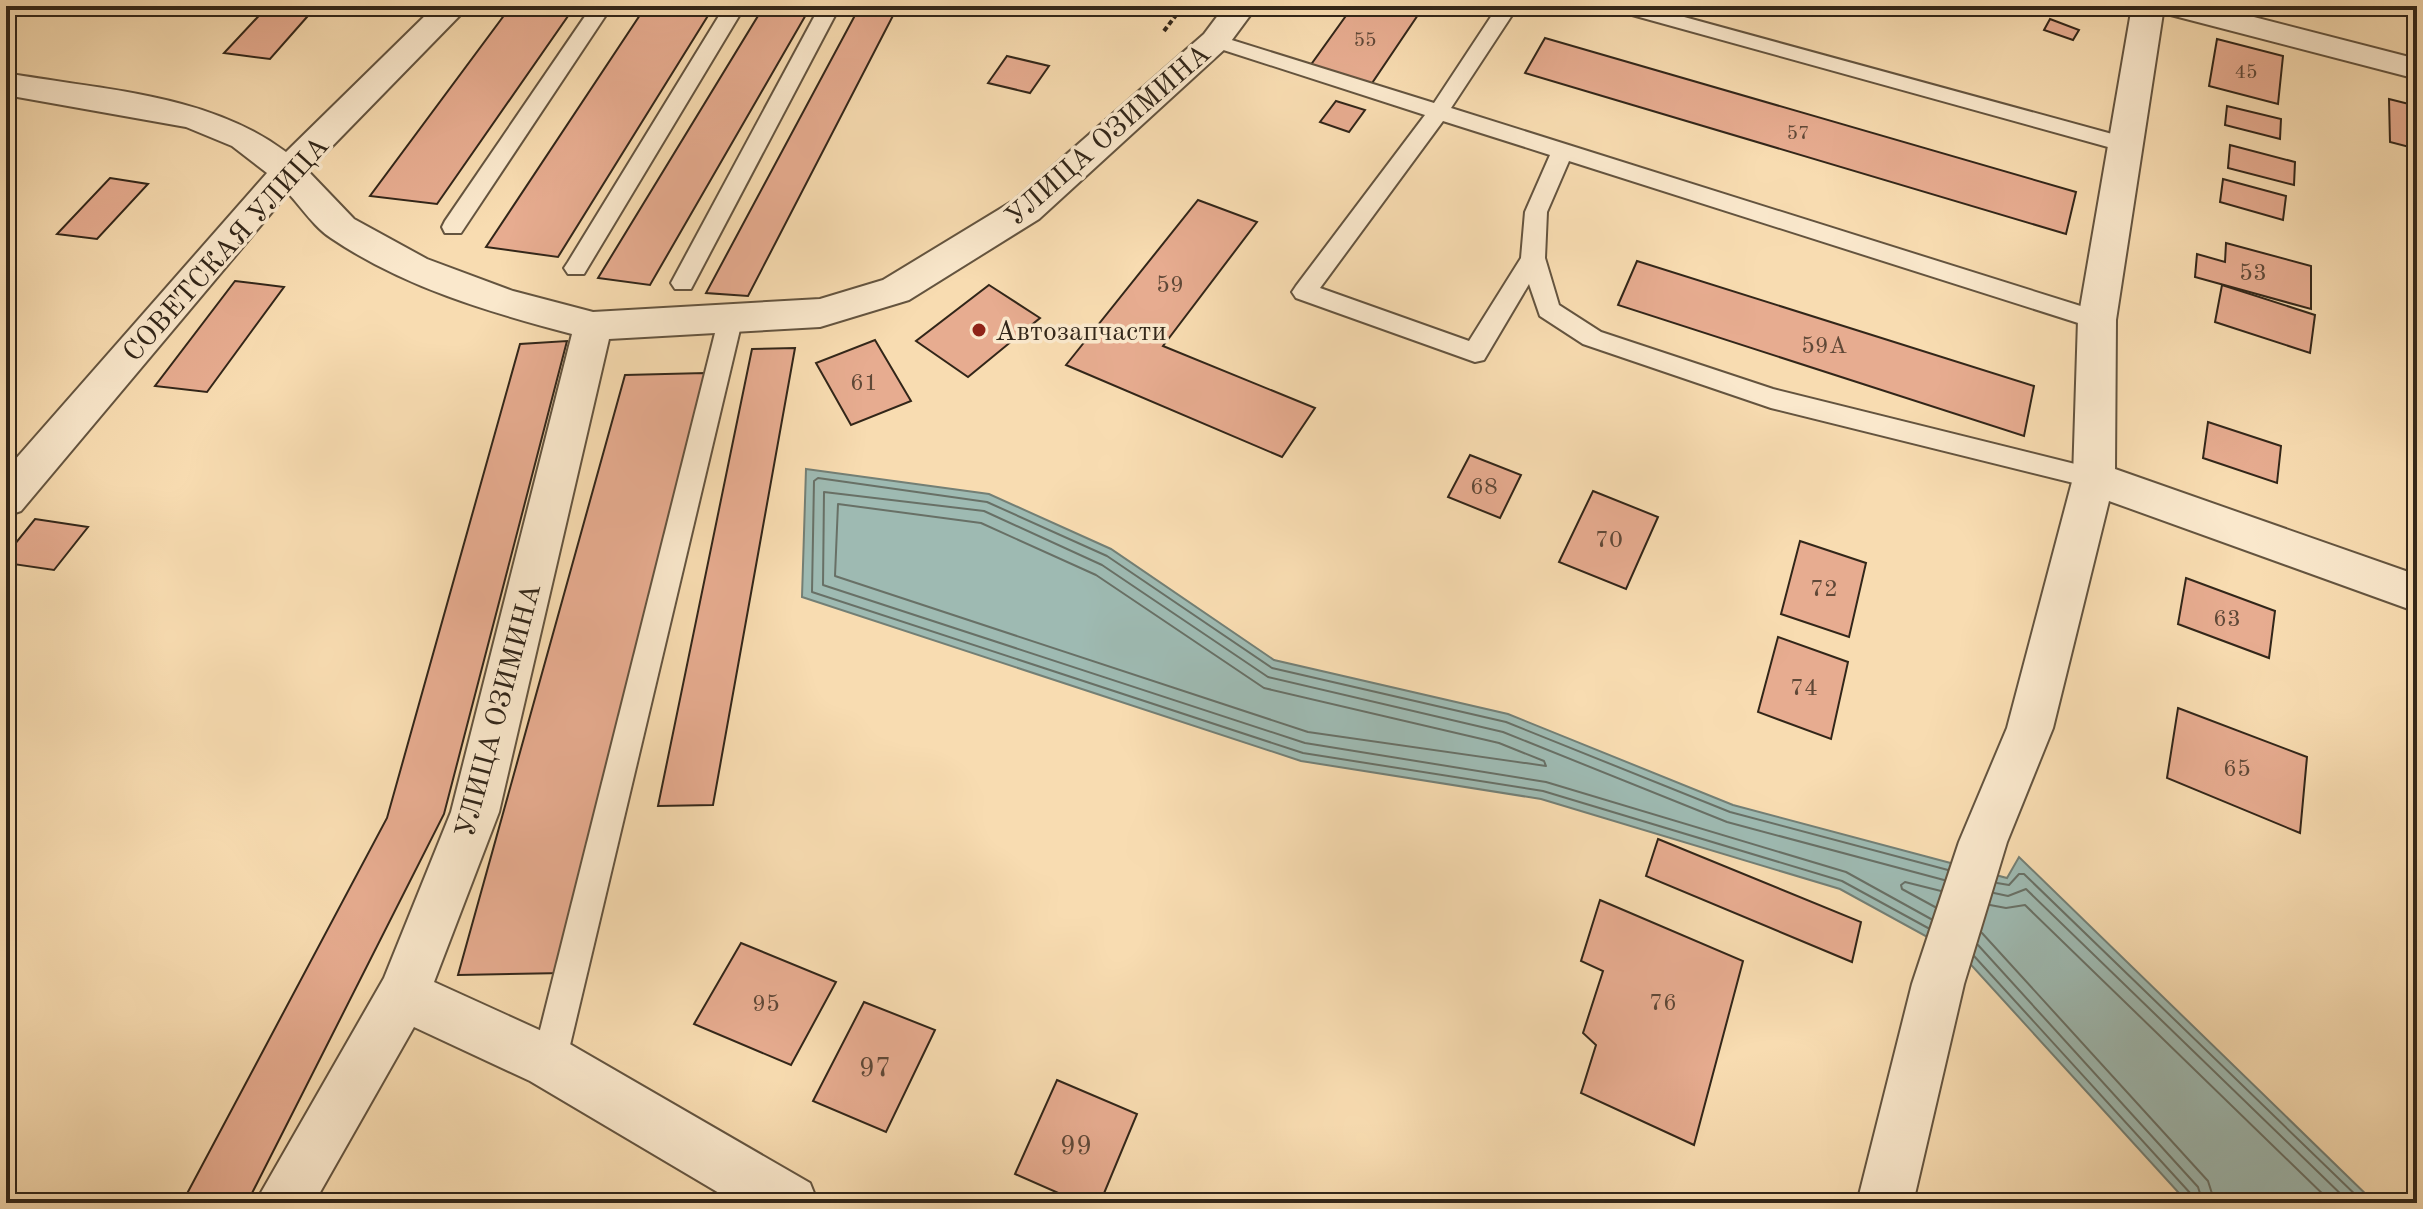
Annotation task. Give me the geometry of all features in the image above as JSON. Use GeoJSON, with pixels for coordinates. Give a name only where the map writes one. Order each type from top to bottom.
{"type":"FeatureCollection","features":[{"type":"Feature","properties":{"kind":"street","name":"СОВЕТСКАЯ УЛИЦА"},"geometry":{"type":"LineString","coordinates":[[6,499],[288,171],[453,6]]}},
{"type":"Feature","properties":{"kind":"street","name":"УЛИЦА ОЗИМИНА"},"geometry":{"type":"LineString","coordinates":[[6,84],[194,117],[244,138],[288,171],[341,228],[414,268],[504,302],[593,326],[730,321],[820,313],[896,290],[1026,210],[1215,41],[1241,6]]}},
{"type":"Feature","properties":{"kind":"street"},"geometry":{"type":"LineString","coordinates":[[1885,1203],[1938,984],[1983,842],[2030,728],[2094,478],[2097,320],[2148,6]]}},
{"type":"Feature","properties":{"kind":"street"},"geometry":{"type":"LineString","coordinates":[[2174,6],[2417,69]]}},
{"type":"Feature","properties":{"kind":"street","name":"УЛИЦА ОЗИМИНА"},"geometry":{"type":"LineString","coordinates":[[283,1203],[403,995],[475,812],[593,326]]}},
{"type":"Feature","properties":{"kind":"street"},"geometry":{"type":"LineString","coordinates":[[2094,478],[2417,594]]}},
{"type":"Feature","properties":{"kind":"street"},"geometry":{"type":"LineString","coordinates":[[403,995],[549,1062],[790,1203]]}},
{"type":"Feature","properties":{"kind":"lane"},"geometry":{"type":"LineString","coordinates":[[453,227],[602,6]]}},
{"type":"Feature","properties":{"kind":"lane"},"geometry":{"type":"LineString","coordinates":[[576,268],[735,6]]}},
{"type":"Feature","properties":{"kind":"lane"},"geometry":{"type":"LineString","coordinates":[[683,283],[830,6]]}},
{"type":"Feature","properties":{"kind":"lane"},"geometry":{"type":"LineString","coordinates":[[1508,6],[1439,111],[1304,292],[1475,353],[1533,258]]}},
{"type":"Feature","properties":{"kind":"lane"},"geometry":{"type":"LineString","coordinates":[[1621,6],[2126,145]]}},
{"type":"Feature","properties":{"kind":"lane"},"geometry":{"type":"LineString","coordinates":[[1215,41],[2097,320]]}},
{"type":"Feature","properties":{"kind":"lane"},"geometry":{"type":"LineString","coordinates":[[1563,150],[1536,212],[1533,258],[1549,310],[1592,338],[1771,398],[2094,478]]}},
{"type":"Feature","properties":{"kind":"lane"},"geometry":{"type":"LineString","coordinates":[[549,1062],[730,321]]}},
{"type":"Feature","properties":{"kind":"water"},"geometry":{"type":"Polygon","coordinates":[[[806,469],[989,494],[1111,549],[1274,660],[1508,714],[1733,805],[2007,878],[2019,857],[2375,1203],[2188,1203],[1964,957],[1840,889],[1541,799],[1301,761],[802,597],[806,469]]]}},
{"type":"Feature","properties":{"kind":"building"},"geometry":{"type":"Polygon","coordinates":[[[268,6],[314,9],[270,59],[224,53],[268,6]]]}},
{"type":"Feature","properties":{"kind":"building"},"geometry":{"type":"Polygon","coordinates":[[[511,6],[575,6],[437,204],[370,196],[511,6]]]}},
{"type":"Feature","properties":{"kind":"building"},"geometry":{"type":"Polygon","coordinates":[[[646,6],[714,6],[558,257],[486,247],[646,6]]]}},
{"type":"Feature","properties":{"kind":"building"},"geometry":{"type":"Polygon","coordinates":[[[764,6],[811,6],[650,285],[598,278],[764,6]]]}},
{"type":"Feature","properties":{"kind":"building"},"geometry":{"type":"Polygon","coordinates":[[[860,6],[898,6],[748,296],[706,293],[860,6]]]}},
{"type":"Feature","properties":{"kind":"building"},"geometry":{"type":"Polygon","coordinates":[[[1353,6],[1424,6],[1366,92],[1305,73],[1353,6]]]}},
{"type":"Feature","properties":{"kind":"building"},"geometry":{"type":"Polygon","coordinates":[[[2050,19],[2079,30],[2073,40],[2044,30],[2050,19]]]}},
{"type":"Feature","properties":{"kind":"building"},"geometry":{"type":"Polygon","coordinates":[[[1545,38],[2076,192],[2066,234],[1525,73],[1545,38]]]}},
{"type":"Feature","properties":{"kind":"building"},"geometry":{"type":"Polygon","coordinates":[[[2217,39],[2283,56],[2278,104],[2209,86],[2217,39]]]}},
{"type":"Feature","properties":{"kind":"building"},"geometry":{"type":"Polygon","coordinates":[[[1007,56],[1049,66],[1030,93],[988,83],[1007,56]]]}},
{"type":"Feature","properties":{"kind":"building"},"geometry":{"type":"Polygon","coordinates":[[[2389,99],[2417,106],[2417,149],[2390,142],[2389,99]]]}},
{"type":"Feature","properties":{"kind":"building"},"geometry":{"type":"Polygon","coordinates":[[[1336,101],[1365,110],[1349,132],[1320,122],[1336,101]]]}},
{"type":"Feature","properties":{"kind":"building"},"geometry":{"type":"Polygon","coordinates":[[[2227,106],[2281,119],[2280,139],[2225,125],[2227,106]]]}},
{"type":"Feature","properties":{"kind":"building"},"geometry":{"type":"Polygon","coordinates":[[[2230,145],[2295,162],[2294,185],[2228,168],[2230,145]]]}},
{"type":"Feature","properties":{"kind":"building"},"geometry":{"type":"Polygon","coordinates":[[[110,178],[148,184],[97,239],[57,234],[110,178]]]}},
{"type":"Feature","properties":{"kind":"building"},"geometry":{"type":"Polygon","coordinates":[[[2223,179],[2286,196],[2283,220],[2220,202],[2223,179]]]}},
{"type":"Feature","properties":{"kind":"building"},"geometry":{"type":"Polygon","coordinates":[[[1198,200],[1257,222],[1163,346],[1315,408],[1282,457],[1066,365],[1198,200]]]}},
{"type":"Feature","properties":{"kind":"building"},"geometry":{"type":"Polygon","coordinates":[[[2226,243],[2311,266],[2311,309],[2195,277],[2197,254],[2225,262],[2226,243]]]}},
{"type":"Feature","properties":{"kind":"building"},"geometry":{"type":"Polygon","coordinates":[[[1637,261],[2034,386],[2024,436],[1618,305],[1637,261]]]}},
{"type":"Feature","properties":{"kind":"building"},"geometry":{"type":"Polygon","coordinates":[[[235,281],[284,287],[207,392],[155,386],[235,281]]]}},
{"type":"Feature","properties":{"kind":"building","name":"Автозапчасти"},"geometry":{"type":"Polygon","coordinates":[[[989,285],[1040,318],[968,377],[916,341],[989,285]]]}},
{"type":"Feature","properties":{"kind":"building"},"geometry":{"type":"Polygon","coordinates":[[[2222,285],[2315,315],[2310,353],[2215,322],[2222,285]]]}},
{"type":"Feature","properties":{"kind":"building"},"geometry":{"type":"Polygon","coordinates":[[[875,340],[911,401],[851,425],[816,363],[875,340]]]}},
{"type":"Feature","properties":{"kind":"building"},"geometry":{"type":"Polygon","coordinates":[[[567,341],[444,814],[247,1203],[182,1203],[387,818],[520,344],[567,341]]]}},
{"type":"Feature","properties":{"kind":"building"},"geometry":{"type":"Polygon","coordinates":[[[795,348],[713,805],[658,806],[752,349],[795,348]]]}},
{"type":"Feature","properties":{"kind":"building"},"geometry":{"type":"Polygon","coordinates":[[[705,373],[564,973],[458,975],[625,375],[705,373]]]}},
{"type":"Feature","properties":{"kind":"building"},"geometry":{"type":"Polygon","coordinates":[[[2208,422],[2281,446],[2277,483],[2203,458],[2208,422]]]}},
{"type":"Feature","properties":{"kind":"building"},"geometry":{"type":"Polygon","coordinates":[[[1470,455],[1521,475],[1500,518],[1448,497],[1470,455]]]}},
{"type":"Feature","properties":{"kind":"building"},"geometry":{"type":"Polygon","coordinates":[[[1593,491],[1658,517],[1626,589],[1559,562],[1593,491]]]}},
{"type":"Feature","properties":{"kind":"building"},"geometry":{"type":"Polygon","coordinates":[[[35,519],[88,527],[54,570],[6,563],[6,555],[35,519]]]}},
{"type":"Feature","properties":{"kind":"building"},"geometry":{"type":"Polygon","coordinates":[[[1800,541],[1866,563],[1849,637],[1781,614],[1800,541]]]}},
{"type":"Feature","properties":{"kind":"building"},"geometry":{"type":"Polygon","coordinates":[[[2186,578],[2275,611],[2269,658],[2178,624],[2186,578]]]}},
{"type":"Feature","properties":{"kind":"building"},"geometry":{"type":"Polygon","coordinates":[[[1778,637],[1848,662],[1831,739],[1758,712],[1778,637]]]}},
{"type":"Feature","properties":{"kind":"building"},"geometry":{"type":"Polygon","coordinates":[[[2178,708],[2307,757],[2300,833],[2167,778],[2178,708]]]}},
{"type":"Feature","properties":{"kind":"building"},"geometry":{"type":"Polygon","coordinates":[[[1658,839],[1861,922],[1852,962],[1646,876],[1658,839]]]}},
{"type":"Feature","properties":{"kind":"building"},"geometry":{"type":"Polygon","coordinates":[[[1600,900],[1743,961],[1694,1145],[1581,1093],[1596,1045],[1583,1033],[1603,971],[1581,961],[1600,900]]]}},
{"type":"Feature","properties":{"kind":"building"},"geometry":{"type":"Polygon","coordinates":[[[741,943],[836,982],[791,1065],[694,1024],[741,943]]]}},
{"type":"Feature","properties":{"kind":"building"},"geometry":{"type":"Polygon","coordinates":[[[864,1002],[935,1030],[886,1132],[813,1101],[864,1002]]]}},
{"type":"Feature","properties":{"kind":"building"},"geometry":{"type":"Polygon","coordinates":[[[1057,1080],[1137,1114],[1100,1203],[1081,1203],[1015,1174],[1057,1080]]]}},
{"type":"Feature","properties":{"kind":"place","name":"Автозапчасти"},"geometry":{"type":"Point","coordinates":[979,330]}}]}
